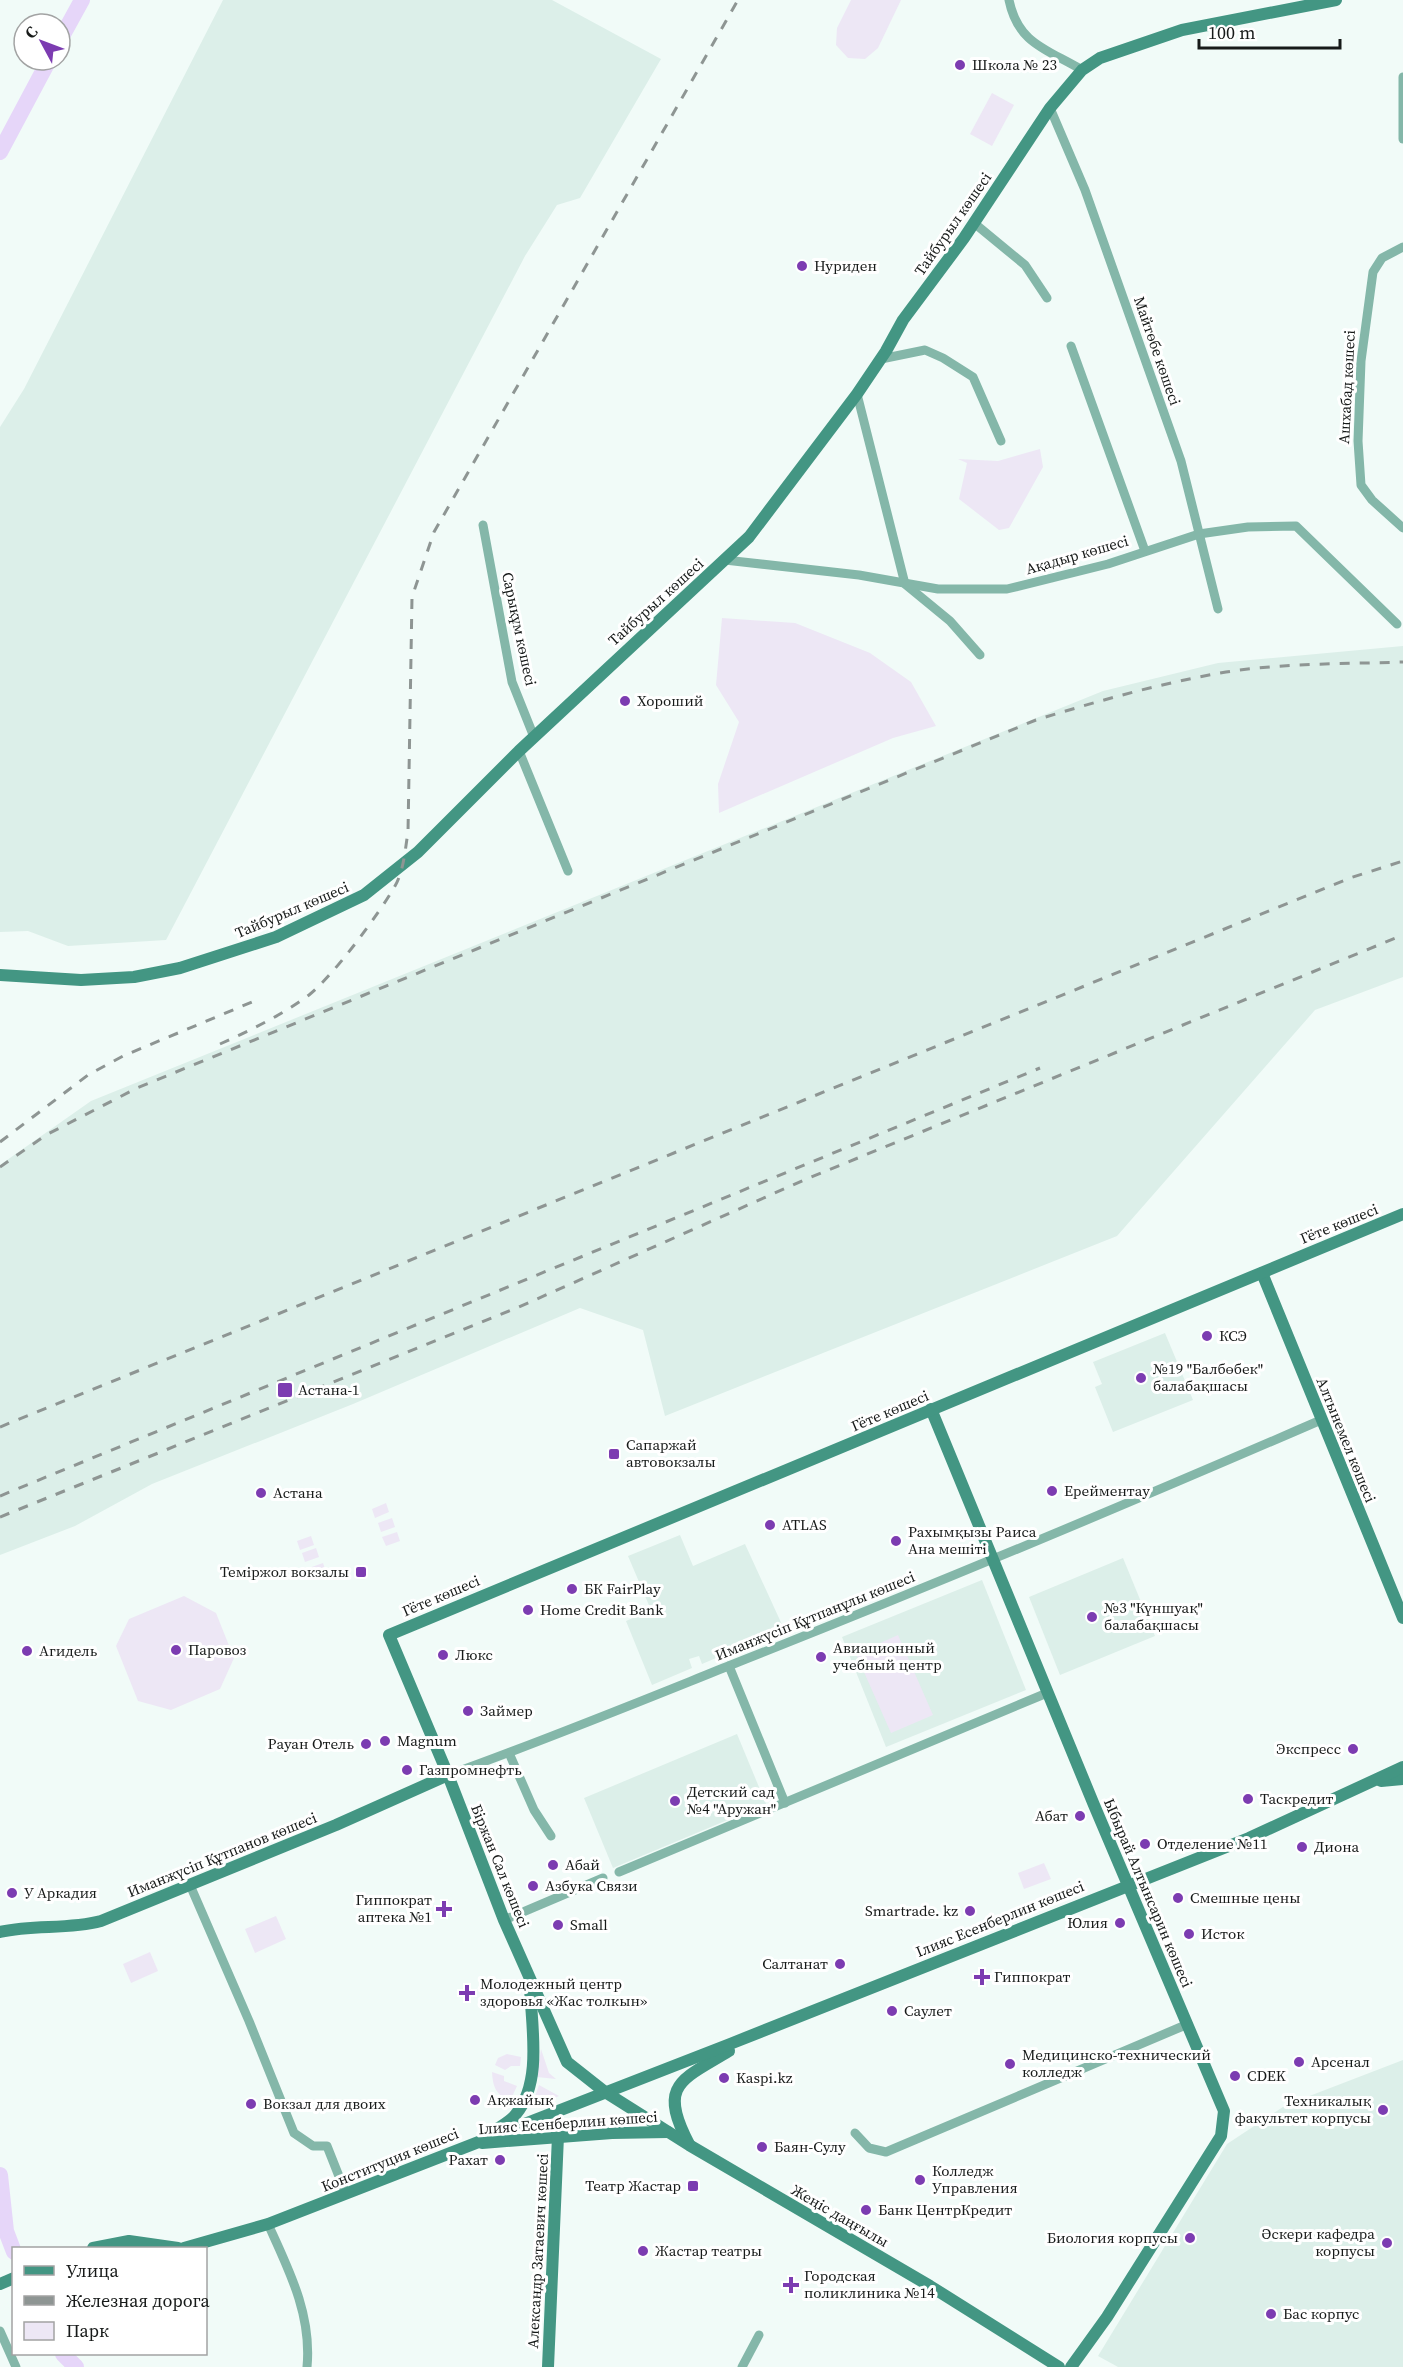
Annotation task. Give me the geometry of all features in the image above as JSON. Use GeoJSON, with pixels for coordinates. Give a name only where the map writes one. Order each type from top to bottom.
{"type":"FeatureCollection","features":[{"type":"Feature","properties":{"kind":"main road"},"geometry":{"type":"LineString","coordinates":[[1082,70],[1100,58],[1182,30],[1336,0]]}},
{"type":"Feature","properties":{"kind":"main road","name":"Тайбурыл көшесі"},"geometry":{"type":"LineString","coordinates":[[0,975],[81,980],[134,977],[180,968],[300,927],[364,895],[418,852],[519,751],[749,537],[857,394],[881,359],[903,320],[974,223],[1050,108],[1082,70]]}},
{"type":"Feature","properties":{"kind":"main road","name":"Гёте көшесі"},"geometry":{"type":"LineString","coordinates":[[389,1635],[1403,1214]]}},
{"type":"Feature","properties":{"kind":"main road","name":"Алтынемел көшесі"},"geometry":{"type":"LineString","coordinates":[[1262,1273],[1403,1618]]}},
{"type":"Feature","properties":{"kind":"main road","name":"Ыбырай Алтынсарин көшесі"},"geometry":{"type":"LineString","coordinates":[[931,1409],[1047,1693],[1224,2111],[1221,2136],[1107,2317],[1071,2367]]}},
{"type":"Feature","properties":{"kind":"main road","name":"Біржан Сал көшесі"},"geometry":{"type":"LineString","coordinates":[[389,1635],[448,1775],[504,1920],[567,2062],[605,2092]]}},
{"type":"Feature","properties":{"kind":"main road","name":"Ілияс Есенберлин көшесі"},"geometry":{"type":"LineString","coordinates":[[605,2092],[1249,1838],[1403,1767]]}},
{"type":"Feature","properties":{"kind":"main road","name":"Иманжүсіп Құтпанов көшесі"},"geometry":{"type":"LineString","coordinates":[[0,1932],[83,1926],[190,1885],[448,1775]]}},
{"type":"Feature","properties":{"kind":"main road"},"geometry":{"type":"LineString","coordinates":[[1371,1781],[1403,1779]]}},
{"type":"Feature","properties":{"kind":"main road"},"geometry":{"type":"LineString","coordinates":[[486,2137],[516,2115],[530,2087],[532,2067],[529,1978]]}},
{"type":"Feature","properties":{"kind":"main road"},"geometry":{"type":"LineString","coordinates":[[689,2145],[679,2126],[674,2104],[676,2092],[686,2075],[756,2034]]}},
{"type":"Feature","properties":{"kind":"main road","name":"Конституция көшесі"},"geometry":{"type":"LineString","coordinates":[[187,2247],[268,2224],[605,2092]]}},
{"type":"Feature","properties":{"kind":"main road","name":"Жеңіс даңғылы"},"geometry":{"type":"LineString","coordinates":[[605,2092],[689,2145],[930,2286],[1059,2367]]}},
{"type":"Feature","properties":{"kind":"main road","name":"Ілияс Есенберлин көшесі"},"geometry":{"type":"LineString","coordinates":[[469,2145],[558,2136],[670,2132]]}},
{"type":"Feature","properties":{"kind":"main road","name":"Александр Затаевич көшесі"},"geometry":{"type":"LineString","coordinates":[[548,2367],[558,2136]]}},
{"type":"Feature","properties":{"kind":"main road"},"geometry":{"type":"LineString","coordinates":[[98,2247],[129,2241],[171,2247]]}},
{"type":"Feature","properties":{"kind":"street"},"geometry":{"type":"LineString","coordinates":[[1009,0],[1015,22],[1024,35],[1082,70]]}},
{"type":"Feature","properties":{"kind":"street"},"geometry":{"type":"LineString","coordinates":[[1403,77],[1403,139]]}},
{"type":"Feature","properties":{"kind":"street","name":"Майтөбе көшесі"},"geometry":{"type":"LineString","coordinates":[[1050,108],[1085,190],[1146,369],[1181,461],[1218,609]]}},
{"type":"Feature","properties":{"kind":"street"},"geometry":{"type":"LineString","coordinates":[[974,223],[1025,265],[1047,298]]}},
{"type":"Feature","properties":{"kind":"street","name":"Ашхабад көшесі"},"geometry":{"type":"LineString","coordinates":[[1403,247],[1382,258],[1373,272],[1361,361],[1358,441],[1361,485],[1372,500],[1403,528]]}},
{"type":"Feature","properties":{"kind":"street"},"geometry":{"type":"LineString","coordinates":[[1071,346],[1146,551]]}},
{"type":"Feature","properties":{"kind":"street"},"geometry":{"type":"LineString","coordinates":[[881,359],[925,350],[943,358],[973,377],[1001,441]]}},
{"type":"Feature","properties":{"kind":"street"},"geometry":{"type":"LineString","coordinates":[[857,394],[905,584],[928,600],[980,655]]}},
{"type":"Feature","properties":{"kind":"street","name":"Сарықұм көшесі"},"geometry":{"type":"LineString","coordinates":[[483,525],[512,682],[534,737]]}},
{"type":"Feature","properties":{"kind":"street","name":"Ақадыр көшесі"},"geometry":{"type":"LineString","coordinates":[[725,560],[859,575],[958,591],[1007,590],[1108,564],[1199,534],[1248,527],[1296,526],[1396,624]]}},
{"type":"Feature","properties":{"kind":"street"},"geometry":{"type":"LineString","coordinates":[[519,751],[568,872]]}},
{"type":"Feature","properties":{"kind":"street","name":"Иманжүсіп Құтпанұлы көшесі"},"geometry":{"type":"LineString","coordinates":[[448,1775],[510,1753],[994,1561],[1321,1420]]}},
{"type":"Feature","properties":{"kind":"street"},"geometry":{"type":"LineString","coordinates":[[729,1666],[785,1803]]}},
{"type":"Feature","properties":{"kind":"street"},"geometry":{"type":"LineString","coordinates":[[618,1872],[1047,1693]]}},
{"type":"Feature","properties":{"kind":"street"},"geometry":{"type":"LineString","coordinates":[[510,1753],[534,1810],[551,1836]]}},
{"type":"Feature","properties":{"kind":"street"},"geometry":{"type":"LineString","coordinates":[[504,1920],[603,1878]]}},
{"type":"Feature","properties":{"kind":"street"},"geometry":{"type":"LineString","coordinates":[[190,1885],[249,2020],[294,2133],[313,2146],[327,2145],[346,2194]]}},
{"type":"Feature","properties":{"kind":"street"},"geometry":{"type":"LineString","coordinates":[[855,2133],[869,2148],[886,2152],[1188,2024]]}},
{"type":"Feature","properties":{"kind":"street"},"geometry":{"type":"LineString","coordinates":[[268,2224],[302,2305],[309,2348],[307,2367]]}},
{"type":"Feature","properties":{"kind":"street"},"geometry":{"type":"LineString","coordinates":[[0,2331],[16,2367]]}},
{"type":"Feature","properties":{"kind":"street"},"geometry":{"type":"LineString","coordinates":[[742,2367],[759,2335]]}},
{"type":"Feature","properties":{"kind":"shaded area"},"geometry":{"type":"Polygon","coordinates":[[[223,0],[552,0],[661,59],[580,198],[557,205],[525,256],[166,940],[68,946],[28,931],[0,932],[0,427],[24,389],[223,0]]]}},
{"type":"Feature","properties":{"kind":"shaded area"},"geometry":{"type":"Polygon","coordinates":[[[1403,646],[1403,977],[1315,1010],[1117,1236],[665,1416],[643,1330],[580,1308],[353,1404],[152,1484],[75,1526],[0,1555],[0,1165],[91,1101],[1103,691],[1218,663],[1403,646]]]}},
{"type":"Feature","properties":{"kind":"shaded area","name":"№19 \"Балбөбек\" балабақшасы"},"geometry":{"type":"Polygon","coordinates":[[[1165,1333],[1193,1400],[1113,1432],[1095,1387],[1102,1384],[1093,1362],[1165,1333]]]}},
{"type":"Feature","properties":{"kind":"shaded area"},"geometry":{"type":"Polygon","coordinates":[[[680,1535],[693,1566],[745,1544],[784,1629],[702,1664],[699,1656],[689,1659],[692,1668],[652,1685],[626,1621],[651,1610],[628,1556],[680,1535]]]}},
{"type":"Feature","properties":{"kind":"shaded area","name":"№3 \"Күншуақ\" балабақшасы"},"geometry":{"type":"Polygon","coordinates":[[[1123,1558],[1155,1636],[1060,1675],[1029,1597],[1123,1558]]]}},
{"type":"Feature","properties":{"kind":"shaded area"},"geometry":{"type":"Polygon","coordinates":[[[982,1580],[1026,1690],[886,1747],[842,1637],[982,1580]]]}},
{"type":"Feature","properties":{"kind":"shaded area","name":"Детский сад №4 \"Аружан\""},"geometry":{"type":"Polygon","coordinates":[[[737,1734],[766,1804],[613,1868],[584,1798],[737,1734]]]}},
{"type":"Feature","properties":{"kind":"shaded area"},"geometry":{"type":"Polygon","coordinates":[[[1403,2060],[1403,2367],[1118,2367],[1098,2356],[1227,2144],[1286,2105],[1403,2060]]]}},
{"type":"Feature","properties":{"kind":"green space"},"geometry":{"type":"Polygon","coordinates":[[[851,0],[901,0],[878,48],[865,59],[848,58],[836,45],[837,28],[851,0]]]}},
{"type":"Feature","properties":{"kind":"green space"},"geometry":{"type":"Polygon","coordinates":[[[992,93],[1014,105],[992,146],[970,134],[992,93]]]}},
{"type":"Feature","properties":{"kind":"green space"},"geometry":{"type":"Polygon","coordinates":[[[1040,449],[1043,467],[1009,528],[999,530],[959,499],[967,463],[958,459],[998,461],[1040,449]]]}},
{"type":"Feature","properties":{"kind":"green space"},"geometry":{"type":"Polygon","coordinates":[[[722,618],[795,623],[870,653],[911,682],[936,726],[893,738],[719,813],[718,784],[739,722],[716,685],[722,618]]]}},
{"type":"Feature","properties":{"kind":"green space"},"geometry":{"type":"Polygon","coordinates":[[[386,1503],[389,1512],[375,1518],[372,1509],[386,1503]]]}},
{"type":"Feature","properties":{"kind":"green space"},"geometry":{"type":"Polygon","coordinates":[[[392,1518],[395,1527],[381,1532],[378,1523],[392,1518]]]}},
{"type":"Feature","properties":{"kind":"green space"},"geometry":{"type":"Polygon","coordinates":[[[397,1532],[400,1541],[386,1546],[382,1537],[397,1532]]]}},
{"type":"Feature","properties":{"kind":"green space"},"geometry":{"type":"Polygon","coordinates":[[[311,1536],[314,1545],[300,1550],[297,1541],[311,1536]]]}},
{"type":"Feature","properties":{"kind":"green space"},"geometry":{"type":"Polygon","coordinates":[[[316,1548],[319,1557],[305,1562],[302,1553],[316,1548]]]}},
{"type":"Feature","properties":{"kind":"green space"},"geometry":{"type":"Polygon","coordinates":[[[323,1563],[326,1572],[312,1577],[309,1568],[323,1563]]]}},
{"type":"Feature","properties":{"kind":"green space"},"geometry":{"type":"Polygon","coordinates":[[[184,1596],[216,1613],[234,1658],[220,1689],[171,1710],[138,1701],[116,1646],[129,1619],[184,1596]]]}},
{"type":"Feature","properties":{"kind":"green space"},"geometry":{"type":"Polygon","coordinates":[[[898,1635],[933,1715],[891,1733],[856,1654],[898,1635]]]}},
{"type":"Feature","properties":{"kind":"green space"},"geometry":{"type":"Polygon","coordinates":[[[1044,1863],[1051,1879],[1024,1889],[1018,1873],[1044,1863]]]}},
{"type":"Feature","properties":{"kind":"green space"},"geometry":{"type":"Polygon","coordinates":[[[276,1916],[286,1939],[255,1953],[245,1929],[276,1916]]]}},
{"type":"Feature","properties":{"kind":"green space"},"geometry":{"type":"Polygon","coordinates":[[[150,1952],[158,1971],[131,1983],[123,1964],[150,1952]]]}},
{"type":"Feature","properties":{"kind":"green space"},"geometry":{"type":"Polygon","coordinates":[[[541,2049],[549,2073],[556,2079],[537,2077],[541,2049]]]}},
{"type":"Feature","properties":{"kind":"green space"},"geometry":{"type":"Polygon","coordinates":[[[507,2054],[521,2057],[520,2066],[511,2066],[505,2070],[495,2065],[498,2058],[507,2054]]]}},
{"type":"Feature","properties":{"kind":"green space"},"geometry":{"type":"Polygon","coordinates":[[[492,2072],[504,2076],[504,2081],[517,2086],[510,2101],[496,2090],[492,2072]]]}},
{"type":"Feature","properties":{"kind":"green space"},"geometry":{"type":"Polygon","coordinates":[[[539,2085],[559,2096],[531,2108],[539,2085]]]}},
{"type":"Feature","properties":{"kind":"waterway"},"geometry":{"type":"LineString","coordinates":[[72,18],[82,0]]}},
{"type":"Feature","properties":{"kind":"waterway"},"geometry":{"type":"LineString","coordinates":[[0,152],[43,72]]}},
{"type":"Feature","properties":{"kind":"waterway"},"geometry":{"type":"LineString","coordinates":[[0,2175],[6,2231],[12,2247]]}},
{"type":"Feature","properties":{"kind":"waterway"},"geometry":{"type":"LineString","coordinates":[[64,2355],[76,2367]]}},
{"type":"Feature","properties":{"kind":"railway"},"geometry":{"type":"LineString","coordinates":[[220,1044],[266,1022],[309,995],[319,986],[355,944],[398,880],[408,832],[412,597],[434,532],[738,0]]}},
{"type":"Feature","properties":{"kind":"railway"},"geometry":{"type":"LineString","coordinates":[[0,1167],[46,1135],[137,1088],[1036,720],[1130,693],[1226,672],[1292,665],[1403,662]]}},
{"type":"Feature","properties":{"kind":"railway"},"geometry":{"type":"LineString","coordinates":[[0,1427],[1350,878],[1403,861]]}},
{"type":"Feature","properties":{"kind":"railway"},"geometry":{"type":"LineString","coordinates":[[0,1517],[519,1307],[804,1180],[1403,935]]}},
{"type":"Feature","properties":{"kind":"railway"},"geometry":{"type":"LineString","coordinates":[[0,1142],[88,1075],[123,1056],[252,1002]]}},
{"type":"Feature","properties":{"kind":"railway"},"geometry":{"type":"LineString","coordinates":[[0,1496],[1040,1068]]}},
{"type":"Feature","properties":{"kind":"place","name":"Школа № 23"},"geometry":{"type":"Point","coordinates":[960,65]}},
{"type":"Feature","properties":{"kind":"place","name":"Нуриден"},"geometry":{"type":"Point","coordinates":[802,266]}},
{"type":"Feature","properties":{"kind":"place","name":"Хороший"},"geometry":{"type":"Point","coordinates":[625,701]}},
{"type":"Feature","properties":{"kind":"place","name":"КСЭ"},"geometry":{"type":"Point","coordinates":[1207,1336]}},
{"type":"Feature","properties":{"kind":"place","name":"№19 \"Балбөбек\" балабақшасы"},"geometry":{"type":"Point","coordinates":[1141,1378]}},
{"type":"Feature","properties":{"kind":"place","name":"Астана-1"},"geometry":{"type":"Point","coordinates":[285,1390]}},
{"type":"Feature","properties":{"kind":"place","name":"Сапаржай автовокзалы"},"geometry":{"type":"Point","coordinates":[614,1454]}},
{"type":"Feature","properties":{"kind":"place","name":"Ерейментау"},"geometry":{"type":"Point","coordinates":[1052,1491]}},
{"type":"Feature","properties":{"kind":"place","name":"Астана"},"geometry":{"type":"Point","coordinates":[261,1493]}},
{"type":"Feature","properties":{"kind":"place","name":"ATLAS"},"geometry":{"type":"Point","coordinates":[770,1525]}},
{"type":"Feature","properties":{"kind":"place","name":"Рахымқызы Раиса Ана мешіті"},"geometry":{"type":"Point","coordinates":[896,1541]}},
{"type":"Feature","properties":{"kind":"place","name":"Теміржол вокзалы"},"geometry":{"type":"Point","coordinates":[361,1572]}},
{"type":"Feature","properties":{"kind":"place","name":"БК FairPlay"},"geometry":{"type":"Point","coordinates":[572,1589]}},
{"type":"Feature","properties":{"kind":"place","name":"Home Credit Bank"},"geometry":{"type":"Point","coordinates":[528,1610]}},
{"type":"Feature","properties":{"kind":"place","name":"№3 \"Күншуақ\" балабақшасы"},"geometry":{"type":"Point","coordinates":[1092,1617]}},
{"type":"Feature","properties":{"kind":"place","name":"Паровоз"},"geometry":{"type":"Point","coordinates":[176,1650]}},
{"type":"Feature","properties":{"kind":"place","name":"Агидель"},"geometry":{"type":"Point","coordinates":[27,1651]}},
{"type":"Feature","properties":{"kind":"place","name":"Люкс"},"geometry":{"type":"Point","coordinates":[443,1655]}},
{"type":"Feature","properties":{"kind":"place","name":"Авиационный учебный центр"},"geometry":{"type":"Point","coordinates":[821,1657]}},
{"type":"Feature","properties":{"kind":"place","name":"Займер"},"geometry":{"type":"Point","coordinates":[468,1711]}},
{"type":"Feature","properties":{"kind":"place","name":"Magnum"},"geometry":{"type":"Point","coordinates":[385,1741]}},
{"type":"Feature","properties":{"kind":"place","name":"Рауан Отель"},"geometry":{"type":"Point","coordinates":[366,1744]}},
{"type":"Feature","properties":{"kind":"place","name":"Экспресс"},"geometry":{"type":"Point","coordinates":[1353,1749]}},
{"type":"Feature","properties":{"kind":"place","name":"Газпромнефть"},"geometry":{"type":"Point","coordinates":[407,1770]}},
{"type":"Feature","properties":{"kind":"place","name":"Таскредит"},"geometry":{"type":"Point","coordinates":[1248,1799]}},
{"type":"Feature","properties":{"kind":"place","name":"Детский сад №4 \"Аружан\""},"geometry":{"type":"Point","coordinates":[675,1801]}},
{"type":"Feature","properties":{"kind":"place","name":"Абат"},"geometry":{"type":"Point","coordinates":[1080,1816]}},
{"type":"Feature","properties":{"kind":"place","name":"Отделение №11"},"geometry":{"type":"Point","coordinates":[1145,1844]}},
{"type":"Feature","properties":{"kind":"place","name":"Диона"},"geometry":{"type":"Point","coordinates":[1302,1847]}},
{"type":"Feature","properties":{"kind":"place","name":"Абай"},"geometry":{"type":"Point","coordinates":[553,1865]}},
{"type":"Feature","properties":{"kind":"place","name":"Азбука Связи"},"geometry":{"type":"Point","coordinates":[533,1886]}},
{"type":"Feature","properties":{"kind":"place","name":"У Аркадия"},"geometry":{"type":"Point","coordinates":[12,1893]}},
{"type":"Feature","properties":{"kind":"place","name":"Смешные цены"},"geometry":{"type":"Point","coordinates":[1178,1898]}},
{"type":"Feature","properties":{"kind":"place","name":"Гиппократ аптека №1"},"geometry":{"type":"Point","coordinates":[444,1909]}},
{"type":"Feature","properties":{"kind":"place","name":"Smartrade. kz"},"geometry":{"type":"Point","coordinates":[970,1911]}},
{"type":"Feature","properties":{"kind":"place","name":"Юлия"},"geometry":{"type":"Point","coordinates":[1120,1923]}},
{"type":"Feature","properties":{"kind":"place","name":"Small"},"geometry":{"type":"Point","coordinates":[558,1925]}},
{"type":"Feature","properties":{"kind":"place","name":"Исток"},"geometry":{"type":"Point","coordinates":[1189,1934]}},
{"type":"Feature","properties":{"kind":"place","name":"Салтанат"},"geometry":{"type":"Point","coordinates":[840,1964]}},
{"type":"Feature","properties":{"kind":"place","name":"Гиппократ"},"geometry":{"type":"Point","coordinates":[982,1977]}},
{"type":"Feature","properties":{"kind":"place","name":"Молодежный центр здоровья «Жас толкын»"},"geometry":{"type":"Point","coordinates":[467,1993]}},
{"type":"Feature","properties":{"kind":"place","name":"Саулет"},"geometry":{"type":"Point","coordinates":[892,2011]}},
{"type":"Feature","properties":{"kind":"place","name":"Арсенал"},"geometry":{"type":"Point","coordinates":[1299,2062]}},
{"type":"Feature","properties":{"kind":"place","name":"Медицинско-технический колледж"},"geometry":{"type":"Point","coordinates":[1010,2064]}},
{"type":"Feature","properties":{"kind":"place","name":"CDEK"},"geometry":{"type":"Point","coordinates":[1235,2076]}},
{"type":"Feature","properties":{"kind":"place","name":"Kaspi.kz"},"geometry":{"type":"Point","coordinates":[724,2078]}},
{"type":"Feature","properties":{"kind":"place","name":"Ақжайық"},"geometry":{"type":"Point","coordinates":[475,2100]}},
{"type":"Feature","properties":{"kind":"place","name":"Вокзал для двоих"},"geometry":{"type":"Point","coordinates":[251,2104]}},
{"type":"Feature","properties":{"kind":"place","name":"Техникалық факультет корпусы"},"geometry":{"type":"Point","coordinates":[1383,2110]}},
{"type":"Feature","properties":{"kind":"place","name":"Баян-Сулу"},"geometry":{"type":"Point","coordinates":[762,2147]}},
{"type":"Feature","properties":{"kind":"place","name":"Рахат"},"geometry":{"type":"Point","coordinates":[500,2160]}},
{"type":"Feature","properties":{"kind":"place","name":"Колледж Управления"},"geometry":{"type":"Point","coordinates":[920,2180]}},
{"type":"Feature","properties":{"kind":"place","name":"Театр Жастар"},"geometry":{"type":"Point","coordinates":[693,2186]}},
{"type":"Feature","properties":{"kind":"place","name":"Банк ЦентрКредит"},"geometry":{"type":"Point","coordinates":[866,2210]}},
{"type":"Feature","properties":{"kind":"place","name":"Биология корпусы"},"geometry":{"type":"Point","coordinates":[1190,2238]}},
{"type":"Feature","properties":{"kind":"place","name":"Әскери кафедра корпусы"},"geometry":{"type":"Point","coordinates":[1387,2243]}},
{"type":"Feature","properties":{"kind":"place","name":"Жастар театры"},"geometry":{"type":"Point","coordinates":[643,2251]}},
{"type":"Feature","properties":{"kind":"place","name":"Городская поликлиника №14"},"geometry":{"type":"Point","coordinates":[791,2285]}},
{"type":"Feature","properties":{"kind":"place","name":"Бас корпус"},"geometry":{"type":"Point","coordinates":[1271,2314]}}]}
